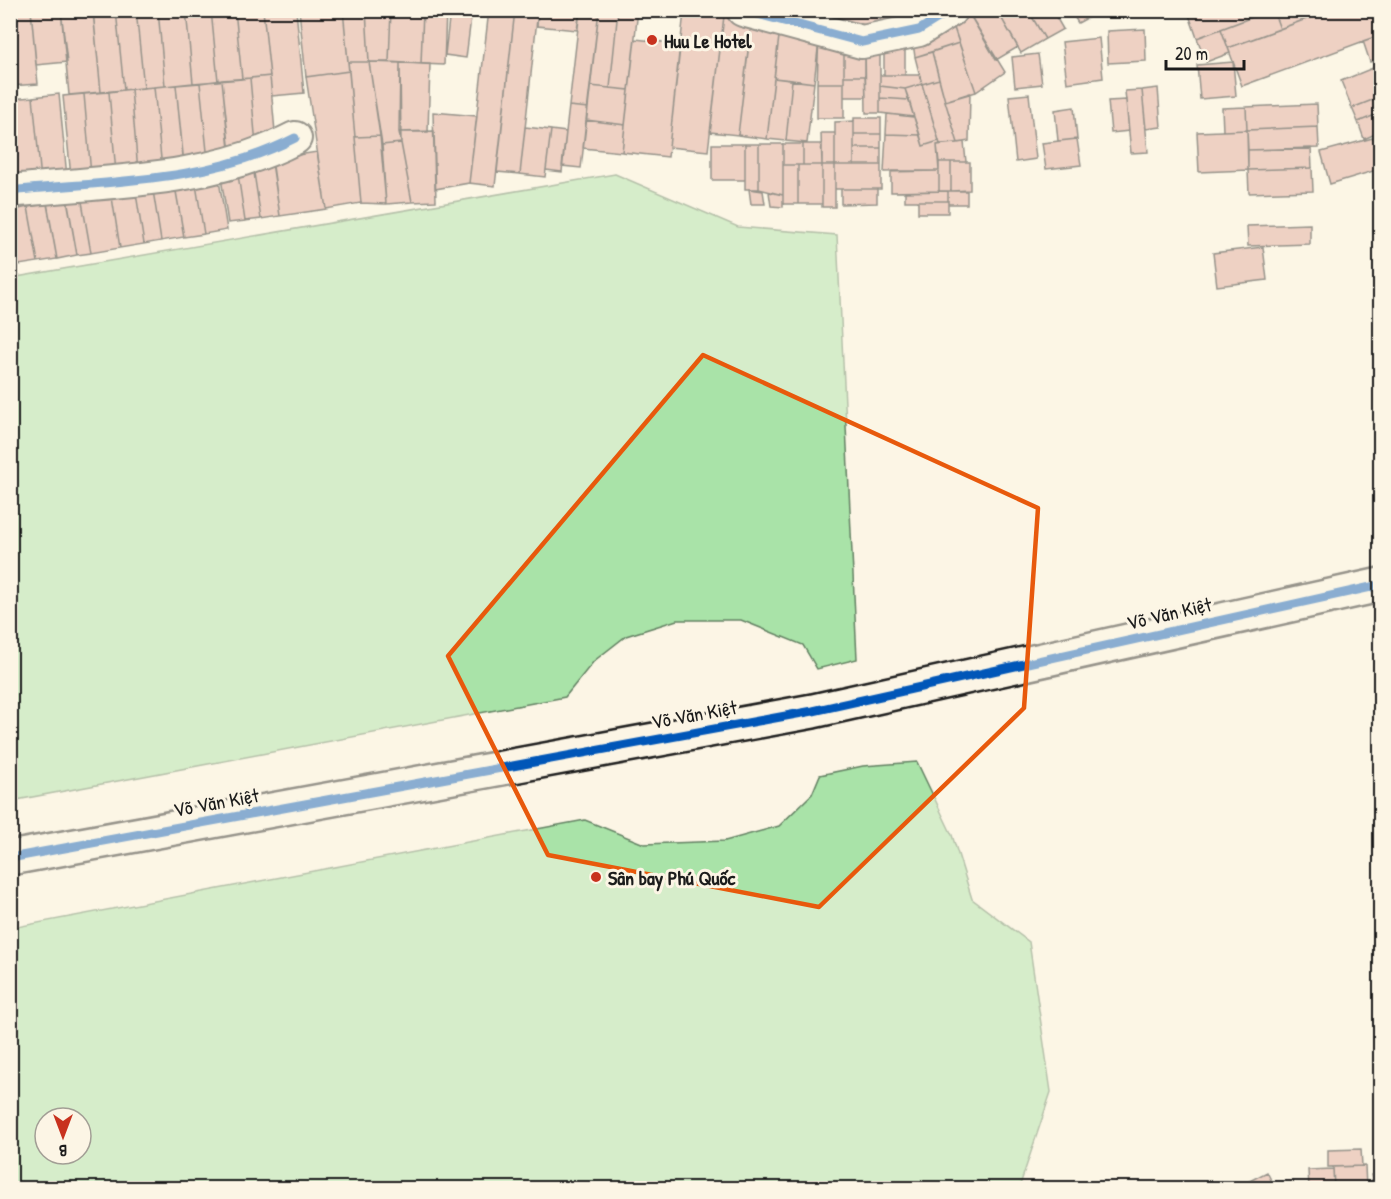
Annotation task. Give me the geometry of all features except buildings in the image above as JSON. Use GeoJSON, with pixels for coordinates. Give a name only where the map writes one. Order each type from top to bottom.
{"type":"FeatureCollection","features":[{"type":"Feature","properties":{"kind":"street"},"geometry":{"type":"LineString","coordinates":[[743,10],[862,42],[919,30],[951,10]]}},
{"type":"Feature","properties":{"kind":"street"},"geometry":{"type":"LineString","coordinates":[[10,191],[112,184],[168,177],[243,159],[274,149],[295,138]]}},
{"type":"Feature","properties":{"kind":"street","name":"Võ Văn Kiệt"},"geometry":{"type":"LineString","coordinates":[[10,858],[813,711],[1380,585]]}},
{"type":"Feature","properties":{"kind":"highlighted area"},"geometry":{"type":"Polygon","coordinates":[[[703,355],[1038,508],[1024,708],[819,907],[548,855],[448,656],[703,355]]]}},
{"type":"Feature","properties":{"kind":"green space"},"geometry":{"type":"Polygon","coordinates":[[[615,174],[738,227],[837,235],[857,659],[817,669],[803,645],[741,620],[677,620],[626,636],[594,661],[565,697],[11,801],[11,278],[615,174]]]}},
{"type":"Feature","properties":{"kind":"green space"},"geometry":{"type":"Polygon","coordinates":[[[917,762],[952,835],[972,899],[1029,942],[1051,1092],[1019,1188],[11,1188],[11,928],[585,820],[644,844],[725,841],[779,826],[812,794],[820,775],[863,766],[917,762]]]}},
{"type":"Feature","properties":{"kind":"cycle path"},"geometry":{"type":"LineString","coordinates":[[743,10],[862,42],[919,30],[951,10]]}},
{"type":"Feature","properties":{"kind":"cycle path"},"geometry":{"type":"LineString","coordinates":[[10,191],[119,182],[192,172],[262,153],[295,138]]}},
{"type":"Feature","properties":{"kind":"cycle path"},"geometry":{"type":"LineString","coordinates":[[10,858],[813,711],[1380,585]]}},
{"type":"Feature","properties":{"kind":"place","name":"Huu Le Hotel"},"geometry":{"type":"Point","coordinates":[652,40]}},
{"type":"Feature","properties":{"kind":"place","name":"Sân bay Phú Quốc"},"geometry":{"type":"Point","coordinates":[596,877]}}]}
